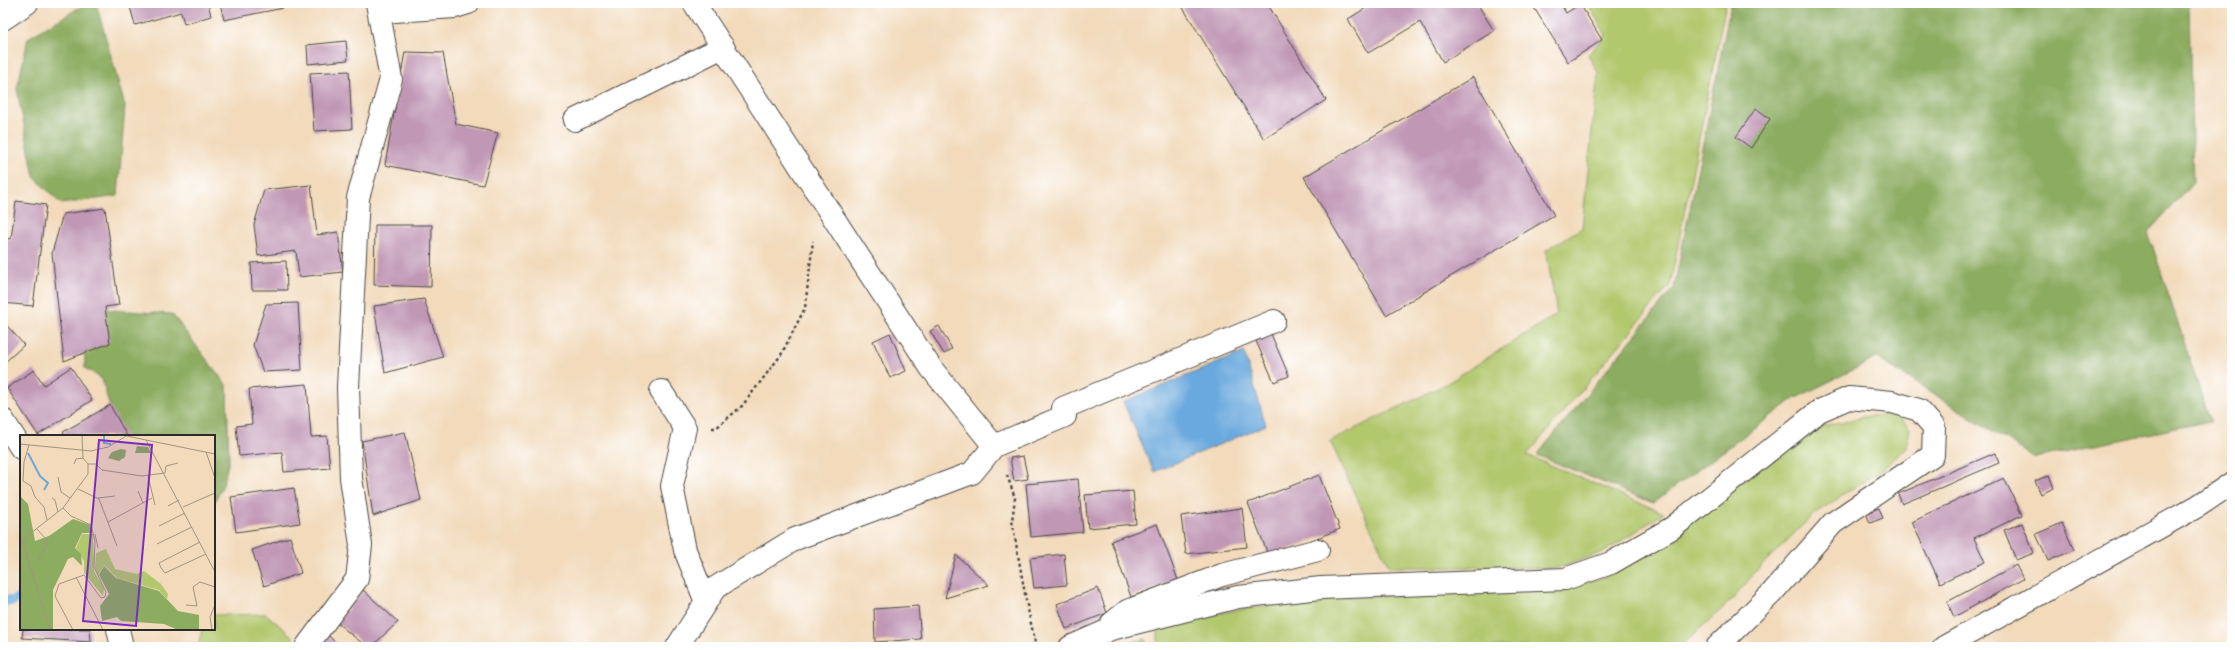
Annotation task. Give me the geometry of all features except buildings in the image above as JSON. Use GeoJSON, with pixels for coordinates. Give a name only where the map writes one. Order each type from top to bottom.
{"type":"FeatureCollection","features":[{"type":"Feature","properties":{"kind":"street"},"geometry":{"type":"LineString","coordinates":[[3,19],[27,3]]}},
{"type":"Feature","properties":{"kind":"street"},"geometry":{"type":"LineString","coordinates":[[306,647],[357,579],[361,545],[351,478],[348,387],[358,198],[391,79],[378,7],[455,7],[468,3]]}},
{"type":"Feature","properties":{"kind":"street"},"geometry":{"type":"LineString","coordinates":[[694,3],[931,368],[994,446]]}},
{"type":"Feature","properties":{"kind":"street"},"geometry":{"type":"LineString","coordinates":[[575,120],[723,47]]}},
{"type":"Feature","properties":{"kind":"street"},"geometry":{"type":"LineString","coordinates":[[677,647],[715,588],[795,539],[972,473],[994,446],[1065,416],[1063,408],[1274,321]]}},
{"type":"Feature","properties":{"kind":"street"},"geometry":{"type":"LineString","coordinates":[[661,391],[685,428],[672,486],[685,550],[706,602]]}},
{"type":"Feature","properties":{"kind":"street"},"geometry":{"type":"LineString","coordinates":[[1070,647],[1111,629],[1238,597],[1313,589],[1565,579],[1611,562],[1672,528],[1819,411],[1849,398],[1892,402],[1919,410],[1934,427],[1933,455],[1833,523],[1771,594],[1717,647]]}},
{"type":"Feature","properties":{"kind":"street"},"geometry":{"type":"LineString","coordinates":[[3,420],[20,446]]}},
{"type":"Feature","properties":{"kind":"street"},"geometry":{"type":"LineString","coordinates":[[1944,647],[2198,506],[2232,483]]}},
{"type":"Feature","properties":{"kind":"street"},"geometry":{"type":"LineString","coordinates":[[1111,629],[1112,623],[1127,611],[1134,608],[1222,575],[1318,550]]}},
{"type":"Feature","properties":{"kind":"street"},"geometry":{"type":"LineString","coordinates":[[118,630],[122,647]]}},
{"type":"Feature","properties":{"kind":"path"},"geometry":{"type":"LineString","coordinates":[[684,433],[716,428],[742,406],[781,355],[805,308],[813,234]]}},
{"type":"Feature","properties":{"kind":"path"},"geometry":{"type":"LineString","coordinates":[[1015,498],[1012,521],[1035,642],[1040,647]]}},
{"type":"Feature","properties":{"kind":"green space"},"geometry":{"type":"Polygon","coordinates":[[[87,3],[96,3],[125,106],[118,196],[61,204],[34,177],[17,89],[28,38],[87,3]]]}},
{"type":"Feature","properties":{"kind":"green space"},"geometry":{"type":"Polygon","coordinates":[[[1587,3],[1726,3],[1670,285],[1527,455],[1664,513],[1606,551],[1559,568],[1389,567],[1330,441],[1446,384],[1557,314],[1546,250],[1582,228],[1598,72],[1588,55],[1606,35],[1587,3]]]}},
{"type":"Feature","properties":{"kind":"green space"},"geometry":{"type":"Polygon","coordinates":[[[1731,3],[2189,3],[2193,183],[2148,232],[2210,421],[2035,458],[1877,358],[1794,399],[1653,503],[1537,455],[1674,288],[1731,3]]]}},
{"type":"Feature","properties":{"kind":"green space"},"geometry":{"type":"Polygon","coordinates":[[[84,308],[172,314],[227,386],[229,460],[223,485],[215,501],[215,435],[118,435],[102,379],[85,368],[84,308]]]}},
{"type":"Feature","properties":{"kind":"green space"},"geometry":{"type":"Polygon","coordinates":[[[1895,414],[1910,428],[1907,447],[1883,469],[1814,514],[1758,569],[1734,598],[1679,647],[1158,647],[1158,629],[1180,621],[1232,611],[1323,598],[1564,588],[1605,577],[1670,537],[1809,429],[1863,417],[1895,414]]]}},
{"type":"Feature","properties":{"kind":"green space"},"geometry":{"type":"Polygon","coordinates":[[[266,614],[293,637],[292,647],[198,647],[202,630],[215,630],[215,615],[266,614]]]}},
{"type":"Feature","properties":{"kind":"green space"},"geometry":{"type":"Polygon","coordinates":[[[1146,639],[1147,647],[1093,647],[1146,639]]]}},
{"type":"Feature","properties":{"kind":"water"},"geometry":{"type":"Polygon","coordinates":[[[1244,352],[1266,425],[1154,472],[1123,402],[1244,352]]]}},
{"type":"Feature","properties":{"kind":"waterway"},"geometry":{"type":"LineString","coordinates":[[3,601],[13,601],[20,597]]}}]}
